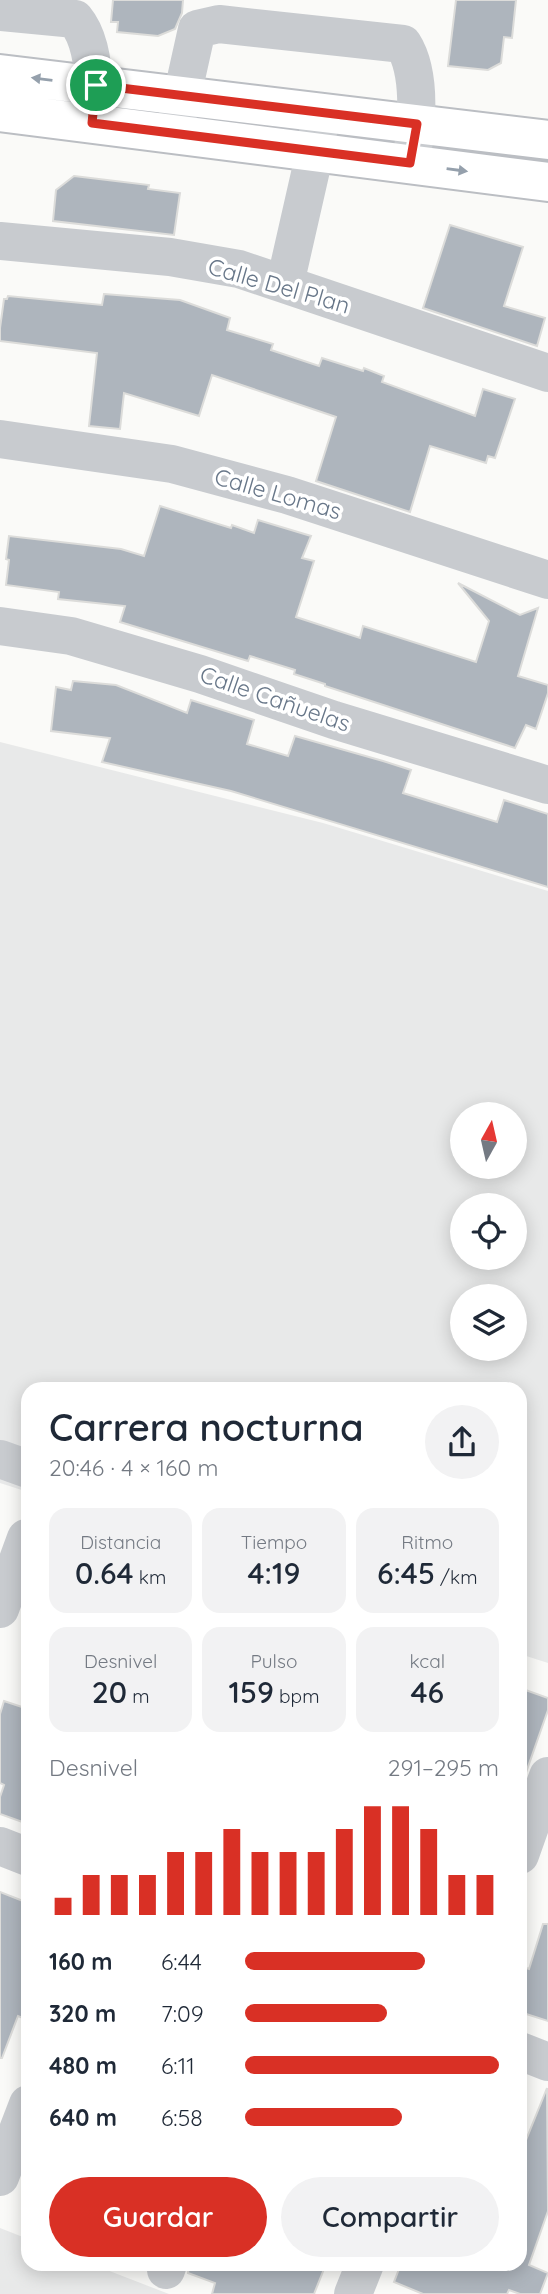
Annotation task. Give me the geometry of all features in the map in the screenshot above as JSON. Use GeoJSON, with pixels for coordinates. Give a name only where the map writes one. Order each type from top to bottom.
{"type":"FeatureCollection","features":[{"type":"Feature","properties":{"kind":"main road"},"geometry":{"type":"LineString","coordinates":[[0,74],[548,141]]}},
{"type":"Feature","properties":{"kind":"main road"},"geometry":{"type":"LineString","coordinates":[[0,112],[548,182]]}},
{"type":"Feature","properties":{"kind":"street"},"geometry":{"type":"LineString","coordinates":[[0,12],[75,19],[83,29],[96,85],[92,123]]}},
{"type":"Feature","properties":{"kind":"street"},"geometry":{"type":"LineString","coordinates":[[174,133],[197,29],[219,24],[403,44],[411,57],[417,124],[410,163]]}},
{"type":"Feature","properties":{"kind":"street"},"geometry":{"type":"LineString","coordinates":[[285,284],[315,152],[320,113]]}},
{"type":"Feature","properties":{"kind":"street","name":"Calle Del Plan"},"geometry":{"type":"LineString","coordinates":[[0,240],[170,257],[239,269],[548,373]]}},
{"type":"Feature","properties":{"kind":"street","name":"Calle Lomas"},"geometry":{"type":"LineString","coordinates":[[0,439],[172,464],[287,495],[548,580]]}},
{"type":"Feature","properties":{"kind":"street","name":"Calle Cañuelas"},"geometry":{"type":"LineString","coordinates":[[0,626],[71,636],[175,666],[334,720],[548,785]]}},
{"type":"Feature","properties":{"kind":"street"},"geometry":{"type":"LineString","coordinates":[[0,1459],[21,1466]]}},
{"type":"Feature","properties":{"kind":"street"},"geometry":{"type":"LineString","coordinates":[[0,1609],[21,1552]]}},
{"type":"Feature","properties":{"kind":"street"},"geometry":{"type":"LineString","coordinates":[[527,1835],[548,1776]]}},
{"type":"Feature","properties":{"kind":"street"},"geometry":{"type":"LineString","coordinates":[[0,1846],[21,1854]]}},
{"type":"Feature","properties":{"kind":"street"},"geometry":{"type":"LineString","coordinates":[[527,2054],[548,2062]]}},
{"type":"Feature","properties":{"kind":"street"},"geometry":{"type":"LineString","coordinates":[[0,2177],[21,2122]]}},
{"type":"Feature","properties":{"kind":"street"},"geometry":{"type":"LineString","coordinates":[[353,2294],[362,2271]]}},
{"type":"Feature","properties":{"kind":"shaded area"},"geometry":{"type":"Polygon","coordinates":[[[0,742],[323,823],[548,891],[548,1663],[527,1656],[527,1382],[21,1382],[21,1490],[0,1483],[0,742]]]}},
{"type":"Feature","properties":{"kind":"shaded area"},"geometry":{"type":"Polygon","coordinates":[[[0,2228],[21,2236],[21,2271],[110,2271],[169,2294],[0,2294],[0,2228]]]}},
{"type":"Feature","properties":{"kind":"building"},"geometry":{"type":"Polygon","coordinates":[[[113,0],[183,0],[182,13],[175,29],[158,36],[117,32],[118,22],[111,22],[113,0]]]}},
{"type":"Feature","properties":{"kind":"building"},"geometry":{"type":"Polygon","coordinates":[[[456,0],[516,0],[512,38],[504,37],[501,63],[488,70],[448,66],[456,0]]]}},
{"type":"Feature","properties":{"kind":"building"},"geometry":{"type":"Polygon","coordinates":[[[74,176],[149,185],[148,189],[180,193],[174,235],[53,221],[56,190],[74,176]]]}},
{"type":"Feature","properties":{"kind":"building"},"geometry":{"type":"Polygon","coordinates":[[[450,225],[523,247],[504,306],[545,318],[537,346],[423,308],[450,225]]]}},
{"type":"Feature","properties":{"kind":"building"},"geometry":{"type":"Polygon","coordinates":[[[104,294],[180,300],[230,318],[227,330],[273,344],[271,350],[319,366],[322,358],[363,371],[364,368],[384,376],[382,382],[475,416],[483,389],[515,399],[495,458],[488,456],[486,463],[430,446],[410,512],[316,481],[336,417],[212,375],[199,416],[124,393],[120,429],[89,426],[97,353],[0,341],[0,328],[4,299],[8,296],[102,305],[104,294]]]}},
{"type":"Feature","properties":{"kind":"building"},"geometry":{"type":"Polygon","coordinates":[[[160,506],[254,533],[258,520],[311,536],[302,558],[314,561],[296,617],[360,638],[363,626],[476,662],[489,621],[458,583],[520,615],[538,608],[518,676],[548,685],[548,693],[536,729],[526,725],[515,748],[325,686],[294,674],[295,670],[250,656],[248,661],[120,622],[125,606],[58,599],[59,592],[6,585],[9,536],[121,549],[144,556],[160,506]]]}},
{"type":"Feature","properties":{"kind":"building"},"geometry":{"type":"Polygon","coordinates":[[[73,681],[116,685],[187,713],[191,700],[254,720],[247,744],[288,756],[295,736],[411,770],[403,793],[497,822],[504,800],[548,814],[548,887],[231,791],[102,762],[110,738],[51,731],[56,687],[71,690],[73,681]]]}},
{"type":"Feature","properties":{"kind":"building"},"geometry":{"type":"Polygon","coordinates":[[[527,1690],[548,1698],[548,1710],[527,1770],[527,1690]]]}},
{"type":"Feature","properties":{"kind":"building"},"geometry":{"type":"Polygon","coordinates":[[[4,1701],[21,1707],[21,1822],[0,1814],[0,1797],[4,1785],[0,1783],[0,1714],[4,1701]]]}},
{"type":"Feature","properties":{"kind":"building"},"geometry":{"type":"Polygon","coordinates":[[[0,1892],[21,1900],[21,2017],[18,2016],[0,2058],[0,1892]]]}},
{"type":"Feature","properties":{"kind":"building"},"geometry":{"type":"Polygon","coordinates":[[[543,1924],[548,1924],[548,2021],[527,2014],[527,1968],[529,1969],[543,1924]]]}},
{"type":"Feature","properties":{"kind":"building"},"geometry":{"type":"Polygon","coordinates":[[[547,2088],[548,2211],[529,2265],[548,2273],[540,2294],[520,2294],[509,2290],[507,2294],[423,2294],[394,2282],[398,2271],[527,2271],[527,2138],[547,2088]]]}},
{"type":"Feature","properties":{"kind":"building"},"geometry":{"type":"Polygon","coordinates":[[[323,2271],[314,2294],[212,2294],[215,2283],[188,2273],[323,2271]]]}},
{"type":"Feature","properties":{"kind":"route"},"geometry":{"type":"LineString","coordinates":[[96,85],[417,124],[410,163],[92,123],[96,85]]}}]}
